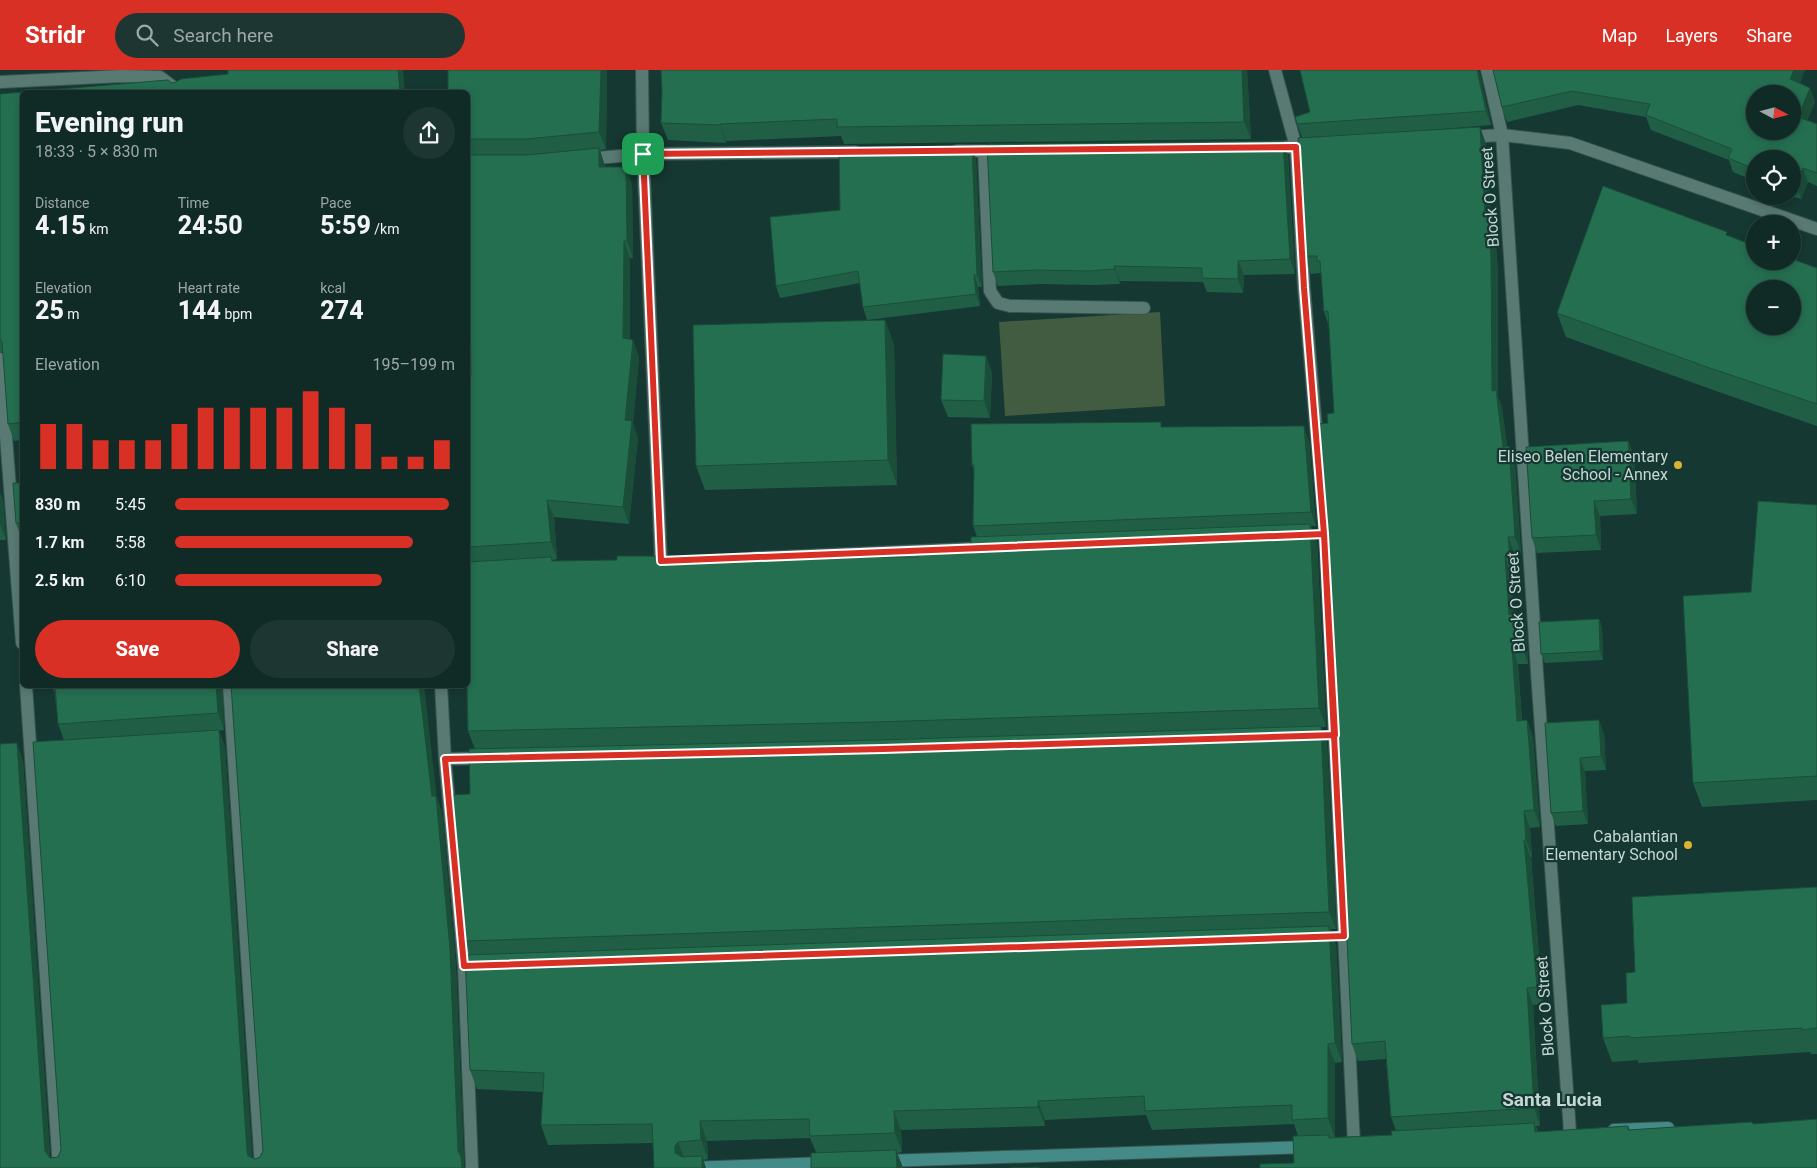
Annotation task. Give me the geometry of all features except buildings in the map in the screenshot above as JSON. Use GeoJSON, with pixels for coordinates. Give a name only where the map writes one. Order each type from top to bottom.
{"type":"FeatureCollection","features":[{"type":"Feature","properties":{"kind":"street"},"geometry":{"type":"LineString","coordinates":[[642,70],[643,154],[661,561]]}},
{"type":"Feature","properties":{"kind":"street"},"geometry":{"type":"LineString","coordinates":[[1275,70],[1296,147],[1320,535],[1339,937],[1354,1145]]}},
{"type":"Feature","properties":{"kind":"street","name":"Block O Street"},"geometry":{"type":"LineString","coordinates":[[1487,70],[1502,135],[1538,688],[1570,1132]]}},
{"type":"Feature","properties":{"kind":"street"},"geometry":{"type":"LineString","coordinates":[[0,82],[123,76],[160,77],[177,90]]}},
{"type":"Feature","properties":{"kind":"street"},"geometry":{"type":"LineString","coordinates":[[1453,138],[1502,135],[1570,143],[1817,229]]}},
{"type":"Feature","properties":{"kind":"street"},"geometry":{"type":"LineString","coordinates":[[1257,148],[1326,146]]}},
{"type":"Feature","properties":{"kind":"street"},"geometry":{"type":"LineString","coordinates":[[945,151],[1013,150]]}},
{"type":"Feature","properties":{"kind":"street"},"geometry":{"type":"LineString","coordinates":[[984,151],[990,291],[998,303],[1010,306],[1144,308]]}},
{"type":"Feature","properties":{"kind":"street"},"geometry":{"type":"LineString","coordinates":[[570,161],[643,154],[867,152]]}},
{"type":"Feature","properties":{"kind":"street"},"geometry":{"type":"LineString","coordinates":[[0,359],[20,617]]}},
{"type":"Feature","properties":{"kind":"street"},"geometry":{"type":"LineString","coordinates":[[740,558],[998,548]]}},
{"type":"Feature","properties":{"kind":"street"},"geometry":{"type":"LineString","coordinates":[[26,688],[36,752],[59,1168]]}},
{"type":"Feature","properties":{"kind":"street"},"geometry":{"type":"LineString","coordinates":[[229,688],[228,739],[261,1168]]}},
{"type":"Feature","properties":{"kind":"street"},"geometry":{"type":"LineString","coordinates":[[441,688],[445,759],[469,966],[472,1168]]}},
{"type":"Feature","properties":{"kind":"street"},"geometry":{"type":"LineString","coordinates":[[16,753],[36,752]]}},
{"type":"Feature","properties":{"kind":"street"},"geometry":{"type":"LineString","coordinates":[[445,759],[495,758]]}},
{"type":"Feature","properties":{"kind":"street"},"geometry":{"type":"LineString","coordinates":[[1600,1131],[1679,1127]]}},
{"type":"Feature","properties":{"kind":"street"},"geometry":{"type":"LineString","coordinates":[[868,1162],[1324,1146]]}},
{"type":"Feature","properties":{"kind":"street"},"geometry":{"type":"LineString","coordinates":[[684,1168],[839,1163]]}},
{"type":"Feature","properties":{"kind":"green space"},"geometry":{"type":"Polygon","coordinates":[[[1160,312],[1165,406],[1005,416],[999,322],[1160,312]]]}},
{"type":"Feature","properties":{"kind":"place","name":"Eliseo Belen Elementary School - Annex"},"geometry":{"type":"Point","coordinates":[1678,465]}},
{"type":"Feature","properties":{"kind":"place","name":"Cabalantian Elementary School"},"geometry":{"type":"Point","coordinates":[1688,845]}},
{"type":"Feature","properties":{"kind":"district","name":"Santa Lucia"},"geometry":{"type":"Point","coordinates":[1552,1099]}},
{"type":"Feature","properties":{"kind":"route"},"geometry":{"type":"LineString","coordinates":[[643,154],[661,561],[1324,534],[1335,735],[1344,936],[464,966],[445,759],[883,749],[1335,735],[1332,668],[1324,534],[1304,288],[1296,147],[643,154]]}}]}
